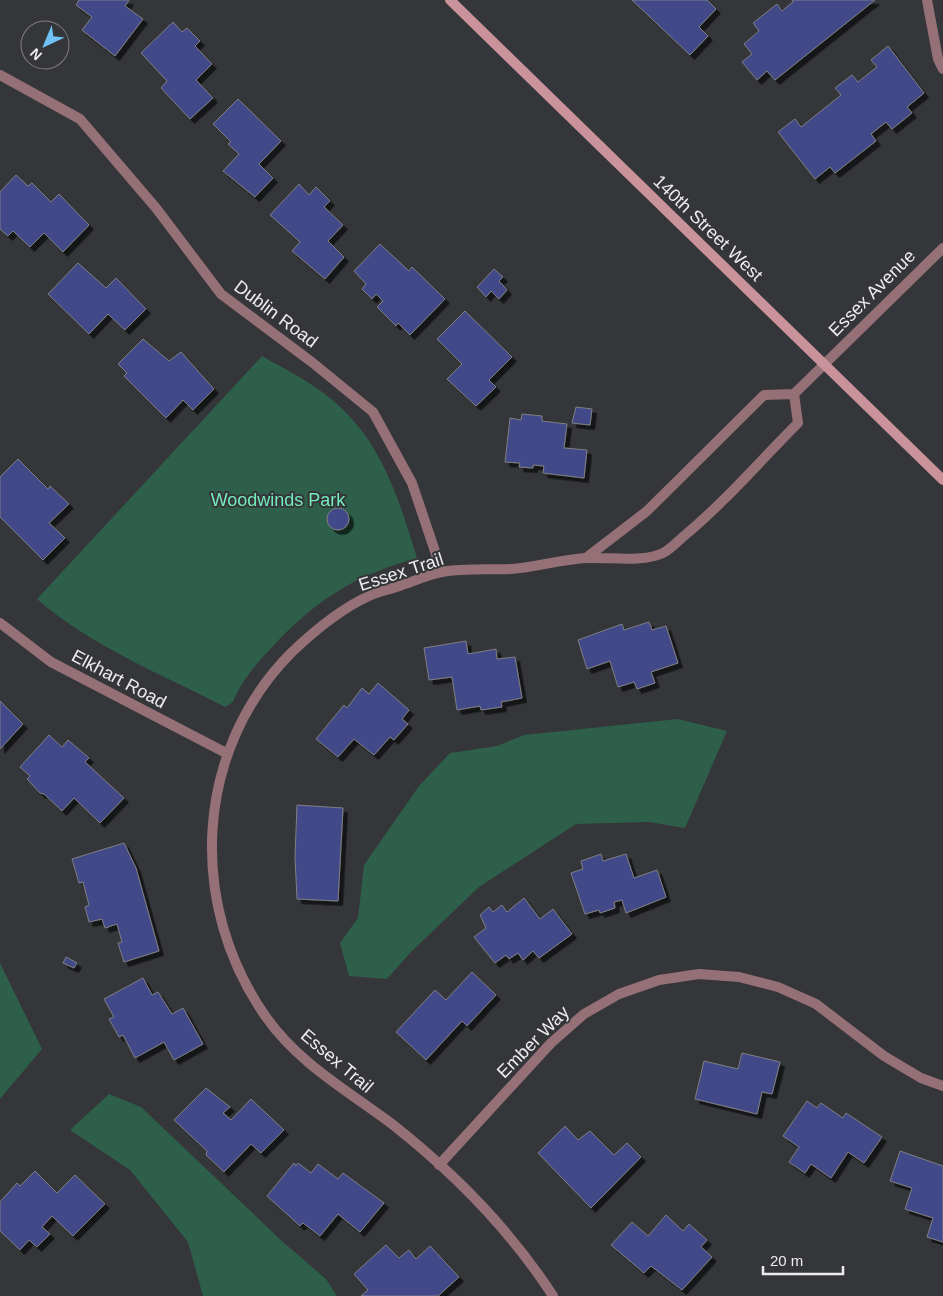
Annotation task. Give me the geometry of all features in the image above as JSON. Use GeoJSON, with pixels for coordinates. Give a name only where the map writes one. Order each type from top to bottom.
{"type":"FeatureCollection","features":[{"type":"Feature","properties":{"kind":"street","name":"140th Street West"},"geometry":{"type":"LineString","coordinates":[[450,0],[825,363],[943,480]]}},
{"type":"Feature","properties":{"kind":"street"},"geometry":{"type":"LineString","coordinates":[[928,0],[938,59],[943,69]]}},
{"type":"Feature","properties":{"kind":"street","name":"Dublin Road"},"geometry":{"type":"LineString","coordinates":[[0,75],[80,119],[156,208],[221,294],[313,363],[373,412],[412,483],[442,572]]}},
{"type":"Feature","properties":{"kind":"street","name":"Essex Avenue"},"geometry":{"type":"LineString","coordinates":[[825,363],[943,248]]}},
{"type":"Feature","properties":{"kind":"street"},"geometry":{"type":"LineString","coordinates":[[794,394],[825,363]]}},
{"type":"Feature","properties":{"kind":"street","name":"Essex Trail"},"geometry":{"type":"LineString","coordinates":[[553,1296],[517,1248],[480,1204],[439,1164],[392,1125],[325,1077],[299,1055],[266,1018],[231,953],[222,925],[212,871],[214,812],[228,754],[246,714],[266,683],[284,661],[309,636],[345,609],[369,596],[442,572],[515,568],[586,558],[632,559],[663,553],[706,518],[798,423],[794,394],[764,395],[647,511],[586,558]]}},
{"type":"Feature","properties":{"kind":"street","name":"Elkhart Road"},"geometry":{"type":"LineString","coordinates":[[0,623],[51,662],[228,754]]}},
{"type":"Feature","properties":{"kind":"street","name":"Ember Way"},"geometry":{"type":"LineString","coordinates":[[439,1164],[552,1043],[584,1014],[619,994],[659,980],[699,974],[739,977],[778,987],[816,1004],[884,1056],[921,1078],[943,1086]]}},
{"type":"Feature","properties":{"kind":"green space","name":"Woodwinds Park"},"geometry":{"type":"Polygon","coordinates":[[[262,356],[306,381],[331,399],[363,432],[386,471],[395,492],[417,558],[355,581],[321,602],[289,629],[267,652],[245,680],[233,702],[225,707],[103,645],[57,616],[37,599],[262,356]]]}},
{"type":"Feature","properties":{"kind":"green space"},"geometry":{"type":"Polygon","coordinates":[[[678,719],[727,731],[685,828],[649,822],[576,824],[479,887],[411,952],[387,979],[349,976],[340,943],[358,918],[364,865],[419,786],[450,753],[497,746],[524,735],[678,719]]]}},
{"type":"Feature","properties":{"kind":"green space"},"geometry":{"type":"Polygon","coordinates":[[[0,963],[42,1049],[0,1099],[0,963]]]}},
{"type":"Feature","properties":{"kind":"green space"},"geometry":{"type":"Polygon","coordinates":[[[109,1094],[141,1107],[283,1242],[326,1279],[337,1296],[203,1296],[188,1242],[130,1170],[70,1130],[109,1094]]]}},
{"type":"Feature","properties":{"kind":"building"},"geometry":{"type":"Polygon","coordinates":[[[79,0],[129,0],[125,6],[143,19],[115,56],[82,30],[92,17],[76,5],[79,0]]]}},
{"type":"Feature","properties":{"kind":"building"},"geometry":{"type":"Polygon","coordinates":[[[632,0],[707,0],[716,9],[699,27],[708,36],[690,55],[632,0]]]}},
{"type":"Feature","properties":{"kind":"building"},"geometry":{"type":"Polygon","coordinates":[[[792,0],[875,0],[775,80],[767,71],[757,80],[742,62],[752,54],[744,44],[759,31],[753,23],[777,4],[782,11],[793,2],[792,0]]]}},
{"type":"Feature","properties":{"kind":"building"},"geometry":{"type":"Polygon","coordinates":[[[173,22],[182,32],[187,28],[200,41],[195,46],[212,64],[196,80],[213,98],[190,119],[161,88],[167,81],[141,53],[173,22]]]}},
{"type":"Feature","properties":{"kind":"building"},"geometry":{"type":"Polygon","coordinates":[[[888,46],[924,93],[907,107],[912,113],[892,129],[886,122],[871,134],[876,141],[835,173],[830,167],[815,179],[778,132],[795,119],[801,127],[841,95],[835,88],[852,75],[858,82],[877,67],[871,60],[888,46]]]}},
{"type":"Feature","properties":{"kind":"building"},"geometry":{"type":"Polygon","coordinates":[[[238,99],[281,141],[259,164],[273,178],[255,197],[223,171],[239,154],[228,144],[231,142],[213,124],[238,99]]]}},
{"type":"Feature","properties":{"kind":"building"},"geometry":{"type":"Polygon","coordinates":[[[16,175],[28,186],[32,183],[51,202],[59,194],[89,225],[63,252],[44,233],[30,247],[13,231],[8,236],[0,229],[0,192],[16,175]]]}},
{"type":"Feature","properties":{"kind":"building"},"geometry":{"type":"Polygon","coordinates":[[[299,184],[309,195],[316,187],[330,201],[324,207],[343,225],[328,241],[344,257],[325,279],[292,251],[300,242],[270,215],[299,184]]]}},
{"type":"Feature","properties":{"kind":"building"},"geometry":{"type":"Polygon","coordinates":[[[380,244],[409,271],[412,267],[445,299],[410,335],[398,323],[396,326],[377,307],[383,301],[376,294],[372,299],[362,289],[366,284],[354,271],[380,244]]]}},
{"type":"Feature","properties":{"kind":"building"},"geometry":{"type":"Polygon","coordinates":[[[78,263],[106,288],[116,278],[146,309],[125,330],[108,314],[89,334],[48,294],[78,263]]]}},
{"type":"Feature","properties":{"kind":"building"},"geometry":{"type":"Polygon","coordinates":[[[494,269],[503,277],[499,281],[507,290],[499,299],[491,291],[486,297],[477,287],[494,269]]]}},
{"type":"Feature","properties":{"kind":"building"},"geometry":{"type":"Polygon","coordinates":[[[465,311],[512,357],[489,380],[496,387],[476,406],[447,379],[462,364],[437,339],[465,311]]]}},
{"type":"Feature","properties":{"kind":"building"},"geometry":{"type":"Polygon","coordinates":[[[143,339],[169,361],[181,352],[214,389],[193,410],[183,400],[166,418],[124,376],[127,373],[118,364],[143,339]]]}},
{"type":"Feature","properties":{"kind":"building"},"geometry":{"type":"Polygon","coordinates":[[[576,407],[592,409],[590,425],[572,423],[576,407]]]}},
{"type":"Feature","properties":{"kind":"building"},"geometry":{"type":"Polygon","coordinates":[[[522,414],[542,416],[542,421],[567,424],[564,448],[587,450],[584,478],[543,473],[544,466],[533,465],[533,468],[519,467],[520,463],[505,462],[510,418],[521,420],[522,414]]]}},
{"type":"Feature","properties":{"kind":"building"},"geometry":{"type":"Polygon","coordinates":[[[18,459],[48,489],[50,486],[69,504],[49,523],[65,538],[43,560],[0,517],[0,477],[18,459]]]}},
{"type":"Feature","properties":{"kind":"building"},"geometry":{"type":"Polygon","coordinates":[[[338,508],[348,515],[349,519],[342,529],[338,530],[328,523],[327,519],[334,509],[338,508]]]}},
{"type":"Feature","properties":{"kind":"building"},"geometry":{"type":"Polygon","coordinates":[[[649,622],[652,630],[666,626],[678,663],[651,672],[655,683],[637,689],[634,682],[618,687],[610,661],[587,669],[578,640],[622,624],[624,630],[649,622]]]}},
{"type":"Feature","properties":{"kind":"building"},"geometry":{"type":"Polygon","coordinates":[[[466,641],[468,654],[496,649],[497,659],[515,657],[522,698],[501,702],[502,707],[481,710],[480,706],[457,710],[452,677],[429,680],[424,648],[466,641]]]}},
{"type":"Feature","properties":{"kind":"building"},"geometry":{"type":"Polygon","coordinates":[[[378,683],[409,710],[402,719],[408,724],[394,740],[390,737],[374,755],[354,739],[338,757],[316,739],[344,705],[347,708],[362,688],[369,694],[378,683]]]}},
{"type":"Feature","properties":{"kind":"building"},"geometry":{"type":"Polygon","coordinates":[[[0,701],[23,724],[0,749],[0,701]]]}},
{"type":"Feature","properties":{"kind":"building"},"geometry":{"type":"Polygon","coordinates":[[[49,735],[62,747],[68,740],[89,758],[85,762],[124,798],[100,823],[74,798],[62,811],[44,794],[40,793],[27,779],[30,776],[20,767],[49,735]]]}},
{"type":"Feature","properties":{"kind":"building"},"geometry":{"type":"Polygon","coordinates":[[[297,805],[343,808],[338,901],[297,899],[295,857],[297,805]]]}},
{"type":"Feature","properties":{"kind":"building"},"geometry":{"type":"Polygon","coordinates":[[[124,843],[136,868],[159,951],[124,962],[118,943],[122,942],[117,924],[105,928],[102,919],[89,922],[85,907],[89,905],[83,882],[79,883],[72,859],[124,843]]]}},
{"type":"Feature","properties":{"kind":"building"},"geometry":{"type":"Polygon","coordinates":[[[601,854],[603,861],[626,854],[634,878],[657,870],[666,897],[626,913],[622,900],[614,902],[615,908],[600,913],[599,910],[585,914],[571,873],[583,869],[581,861],[601,854]]]}},
{"type":"Feature","properties":{"kind":"building"},"geometry":{"type":"Polygon","coordinates":[[[524,898],[540,919],[553,909],[572,934],[539,958],[533,951],[523,960],[518,953],[509,959],[506,955],[495,963],[474,937],[486,928],[480,915],[489,907],[493,912],[502,905],[507,912],[524,898]]]}},
{"type":"Feature","properties":{"kind":"building"},"geometry":{"type":"Polygon","coordinates":[[[66,957],[77,963],[74,968],[63,963],[66,957]]]}},
{"type":"Feature","properties":{"kind":"building"},"geometry":{"type":"Polygon","coordinates":[[[472,972],[496,995],[467,1026],[462,1021],[426,1060],[396,1032],[435,990],[446,1000],[472,972]]]}},
{"type":"Feature","properties":{"kind":"building"},"geometry":{"type":"Polygon","coordinates":[[[143,978],[152,995],[158,992],[172,1014],[183,1008],[203,1044],[174,1060],[164,1042],[135,1058],[123,1035],[119,1037],[109,1019],[114,1017],[104,999],[143,978]]]}},
{"type":"Feature","properties":{"kind":"building"},"geometry":{"type":"Polygon","coordinates":[[[742,1053],[780,1062],[772,1094],[762,1092],[757,1114],[695,1099],[704,1061],[738,1069],[742,1053]]]}},
{"type":"Feature","properties":{"kind":"building"},"geometry":{"type":"Polygon","coordinates":[[[206,1088],[230,1107],[223,1113],[231,1120],[251,1099],[284,1130],[261,1153],[251,1144],[224,1172],[206,1155],[207,1151],[174,1120],[206,1088]]]}},
{"type":"Feature","properties":{"kind":"building"},"geometry":{"type":"Polygon","coordinates":[[[807,1101],[817,1108],[821,1103],[843,1118],[846,1113],[882,1137],[864,1163],[848,1152],[831,1178],[811,1164],[805,1173],[789,1162],[799,1147],[783,1136],[807,1101]]]}},
{"type":"Feature","properties":{"kind":"building"},"geometry":{"type":"Polygon","coordinates":[[[565,1126],[578,1140],[590,1131],[614,1155],[627,1143],[641,1157],[591,1208],[538,1153],[565,1126]]]}},
{"type":"Feature","properties":{"kind":"building"},"geometry":{"type":"Polygon","coordinates":[[[900,1151],[943,1166],[943,1242],[927,1237],[933,1218],[905,1209],[912,1188],[890,1181],[900,1151]]]}},
{"type":"Feature","properties":{"kind":"building"},"geometry":{"type":"Polygon","coordinates":[[[294,1163],[296,1166],[298,1163],[311,1173],[318,1164],[338,1179],[343,1173],[384,1203],[360,1232],[338,1214],[320,1236],[303,1223],[300,1226],[267,1196],[294,1163]]]}},
{"type":"Feature","properties":{"kind":"building"},"geometry":{"type":"Polygon","coordinates":[[[35,1171],[57,1193],[75,1175],[105,1204],[73,1236],[52,1216],[42,1227],[50,1234],[37,1247],[29,1240],[20,1250],[0,1231],[0,1202],[17,1183],[20,1186],[35,1171]]]}},
{"type":"Feature","properties":{"kind":"building"},"geometry":{"type":"Polygon","coordinates":[[[666,1215],[683,1231],[689,1224],[707,1240],[701,1247],[712,1257],[682,1290],[651,1266],[644,1273],[611,1245],[632,1222],[648,1236],[666,1215]]]}},
{"type":"Feature","properties":{"kind":"building"},"geometry":{"type":"Polygon","coordinates":[[[386,1245],[399,1258],[409,1250],[416,1259],[430,1246],[459,1277],[438,1296],[361,1296],[368,1290],[354,1274],[386,1245]]]}}]}
